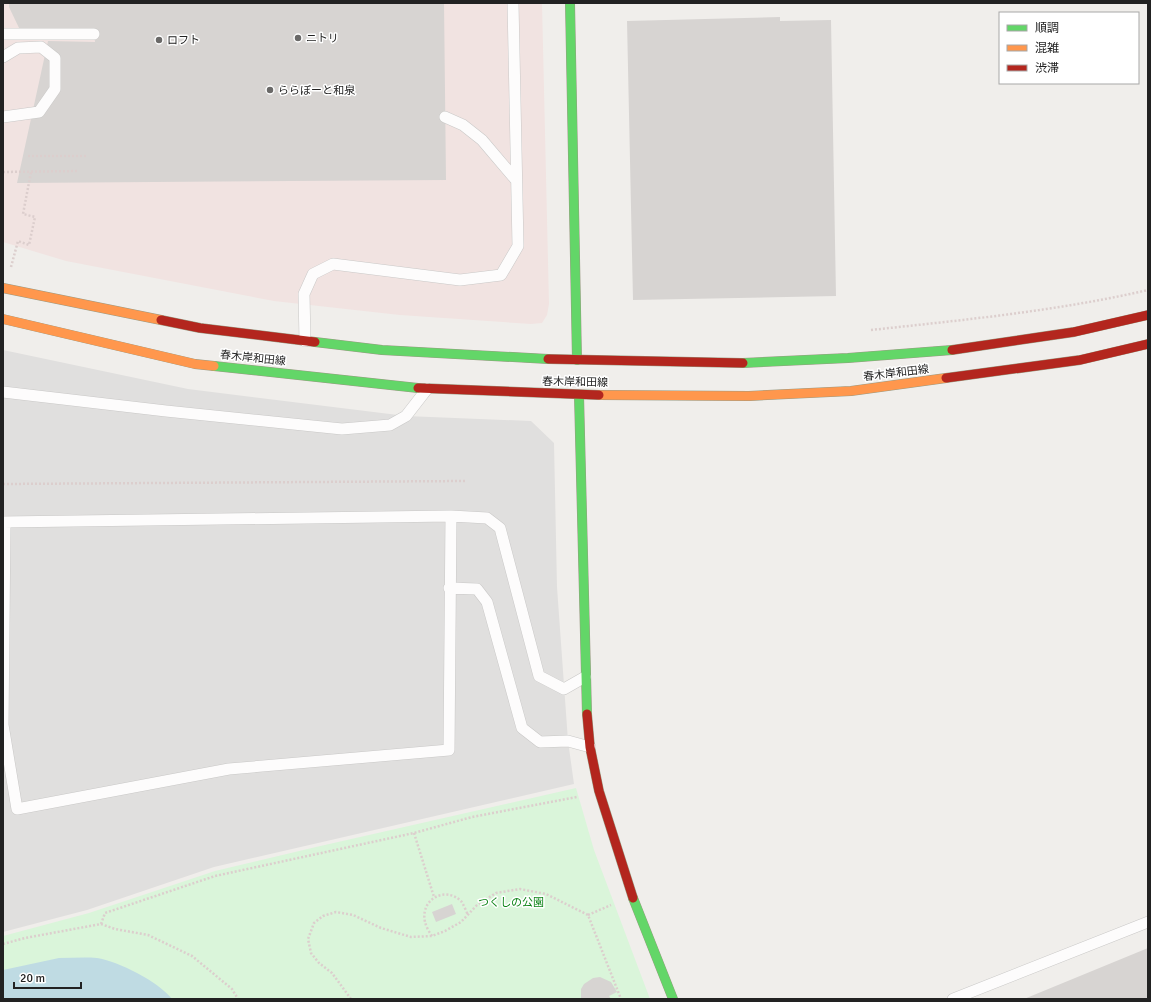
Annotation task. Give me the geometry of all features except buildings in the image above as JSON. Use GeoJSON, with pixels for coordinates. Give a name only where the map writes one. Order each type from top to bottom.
{"type":"FeatureCollection","features":[{"type":"Feature","properties":{"kind":"main road"},"geometry":{"type":"LineString","coordinates":[[570,3],[577,360]]}},
{"type":"Feature","properties":{"kind":"main road","name":"春木岸和田線"},"geometry":{"type":"LineString","coordinates":[[3,288],[200,328],[382,350],[577,360],[743,363],[916,353],[954,350],[1074,332],[1148,315]]}},
{"type":"Feature","properties":{"kind":"main road","name":"春木岸和田線"},"geometry":{"type":"LineString","coordinates":[[3,319],[195,364],[427,390],[578,395],[749,396],[851,391],[1080,360],[1148,344]]}},
{"type":"Feature","properties":{"kind":"main road"},"geometry":{"type":"LineString","coordinates":[[578,395],[586,709],[590,747],[599,791],[633,898],[673,999]]}},
{"type":"Feature","properties":{"kind":"lane"},"geometry":{"type":"LineString","coordinates":[[305,340],[304,294],[313,274],[333,264],[460,280],[501,275],[518,246],[514,3]]}},
{"type":"Feature","properties":{"kind":"lane"},"geometry":{"type":"LineString","coordinates":[[3,34],[94,34]]}},
{"type":"Feature","properties":{"kind":"lane"},"geometry":{"type":"LineString","coordinates":[[3,57],[18,48],[41,47],[54,58],[54,89],[39,112],[3,117]]}},
{"type":"Feature","properties":{"kind":"lane"},"geometry":{"type":"LineString","coordinates":[[445,118],[463,125],[482,140],[516,180]]}},
{"type":"Feature","properties":{"kind":"lane"},"geometry":{"type":"LineString","coordinates":[[3,392],[166,412],[342,429],[390,425],[406,416],[427,390]]}},
{"type":"Feature","properties":{"kind":"lane"},"geometry":{"type":"LineString","coordinates":[[451,516],[448,750],[229,769],[17,809],[4,724],[4,522],[451,516],[487,518],[500,528],[539,676],[564,689],[585,677]]}},
{"type":"Feature","properties":{"kind":"lane"},"geometry":{"type":"LineString","coordinates":[[450,588],[477,589],[487,602],[522,728],[540,742],[568,741],[590,747]]}},
{"type":"Feature","properties":{"kind":"lane"},"geometry":{"type":"LineString","coordinates":[[953,999],[1148,922]]}},
{"type":"Feature","properties":{"kind":"path"},"geometry":{"type":"LineString","coordinates":[[28,156],[88,156]]}},
{"type":"Feature","properties":{"kind":"path"},"geometry":{"type":"LineString","coordinates":[[3,172],[79,171]]}},
{"type":"Feature","properties":{"kind":"path"},"geometry":{"type":"LineString","coordinates":[[11,268],[18,241],[29,245],[35,217],[23,214],[31,172]]}},
{"type":"Feature","properties":{"kind":"path"},"geometry":{"type":"LineString","coordinates":[[871,330],[1001,315],[1118,297],[1148,290]]}},
{"type":"Feature","properties":{"kind":"path"},"geometry":{"type":"LineString","coordinates":[[3,484],[466,481]]}},
{"type":"Feature","properties":{"kind":"path"},"geometry":{"type":"LineString","coordinates":[[101,924],[105,913],[215,876],[414,833],[472,817],[578,797],[599,791]]}},
{"type":"Feature","properties":{"kind":"path"},"geometry":{"type":"LineString","coordinates":[[414,833],[434,898]]}},
{"type":"Feature","properties":{"kind":"path"},"geometry":{"type":"LineString","coordinates":[[351,999],[332,973],[318,963],[311,953],[308,939],[314,923],[324,916],[336,912],[353,915],[381,928],[411,937],[432,936],[444,932],[461,922],[477,905],[496,893],[520,889],[546,894],[588,915],[621,999]]}},
{"type":"Feature","properties":{"kind":"path"},"geometry":{"type":"LineString","coordinates":[[432,936],[425,921],[425,912],[428,902],[434,898],[442,895],[452,896],[461,902],[468,915]]}},
{"type":"Feature","properties":{"kind":"path"},"geometry":{"type":"LineString","coordinates":[[3,944],[25,938],[101,924],[148,935],[192,956],[232,989],[238,999]]}},
{"type":"Feature","properties":{"kind":"shaded area"},"geometry":{"type":"Polygon","coordinates":[[[3,3],[542,3],[549,304],[547,315],[542,323],[531,324],[400,315],[274,301],[66,261],[3,242],[3,3]]]}},
{"type":"Feature","properties":{"kind":"shaded area"},"geometry":{"type":"Polygon","coordinates":[[[3,350],[188,389],[406,416],[531,421],[554,443],[557,587],[568,741],[574,784],[214,867],[87,910],[3,932],[3,350]]]}},
{"type":"Feature","properties":{"kind":"green space","name":"つくしの公園"},"geometry":{"type":"Polygon","coordinates":[[[576,788],[594,850],[650,999],[3,999],[3,936],[89,913],[215,871],[576,788]]]}},
{"type":"Feature","properties":{"kind":"water"},"geometry":{"type":"Polygon","coordinates":[[[59,958],[97,958],[116,963],[148,979],[166,992],[172,999],[3,999],[3,970],[59,958]]]}},
{"type":"Feature","properties":{"kind":"traffic: fast"},"geometry":{"type":"LineString","coordinates":[[570,3],[577,360]]}},
{"type":"Feature","properties":{"kind":"traffic: fast"},"geometry":{"type":"LineString","coordinates":[[315,342],[382,350],[548,359]]}},
{"type":"Feature","properties":{"kind":"traffic: fast"},"geometry":{"type":"LineString","coordinates":[[743,363],[848,358],[952,350]]}},
{"type":"Feature","properties":{"kind":"traffic: fast"},"geometry":{"type":"LineString","coordinates":[[214,366],[418,388]]}},
{"type":"Feature","properties":{"kind":"traffic: fast"},"geometry":{"type":"LineString","coordinates":[[579,395],[587,714]]}},
{"type":"Feature","properties":{"kind":"traffic: fast"},"geometry":{"type":"LineString","coordinates":[[633,898],[673,999]]}},
{"type":"Feature","properties":{"kind":"traffic: slow"},"geometry":{"type":"LineString","coordinates":[[3,288],[161,320]]}},
{"type":"Feature","properties":{"kind":"traffic: slow"},"geometry":{"type":"LineString","coordinates":[[3,319],[195,364],[214,366]]}},
{"type":"Feature","properties":{"kind":"traffic: slow"},"geometry":{"type":"LineString","coordinates":[[599,395],[749,396],[851,391],[946,378]]}},
{"type":"Feature","properties":{"kind":"traffic: jam"},"geometry":{"type":"LineString","coordinates":[[952,350],[1074,332],[1148,315]]}},
{"type":"Feature","properties":{"kind":"traffic: jam"},"geometry":{"type":"LineString","coordinates":[[161,320],[200,328],[315,342]]}},
{"type":"Feature","properties":{"kind":"traffic: jam"},"geometry":{"type":"LineString","coordinates":[[946,378],[1080,360],[1148,344]]}},
{"type":"Feature","properties":{"kind":"traffic: jam"},"geometry":{"type":"LineString","coordinates":[[548,359],[743,363]]}},
{"type":"Feature","properties":{"kind":"traffic: jam"},"geometry":{"type":"LineString","coordinates":[[418,388],[599,395]]}},
{"type":"Feature","properties":{"kind":"traffic: jam"},"geometry":{"type":"LineString","coordinates":[[587,714],[590,747],[599,791],[633,898]]}},
{"type":"Feature","properties":{"kind":"place","name":"ニトリ"},"geometry":{"type":"Point","coordinates":[298,38]}},
{"type":"Feature","properties":{"kind":"place","name":"ロフト"},"geometry":{"type":"Point","coordinates":[159,40]}},
{"type":"Feature","properties":{"kind":"place","name":"ららぽーと和泉"},"geometry":{"type":"Point","coordinates":[270,90]}}]}
